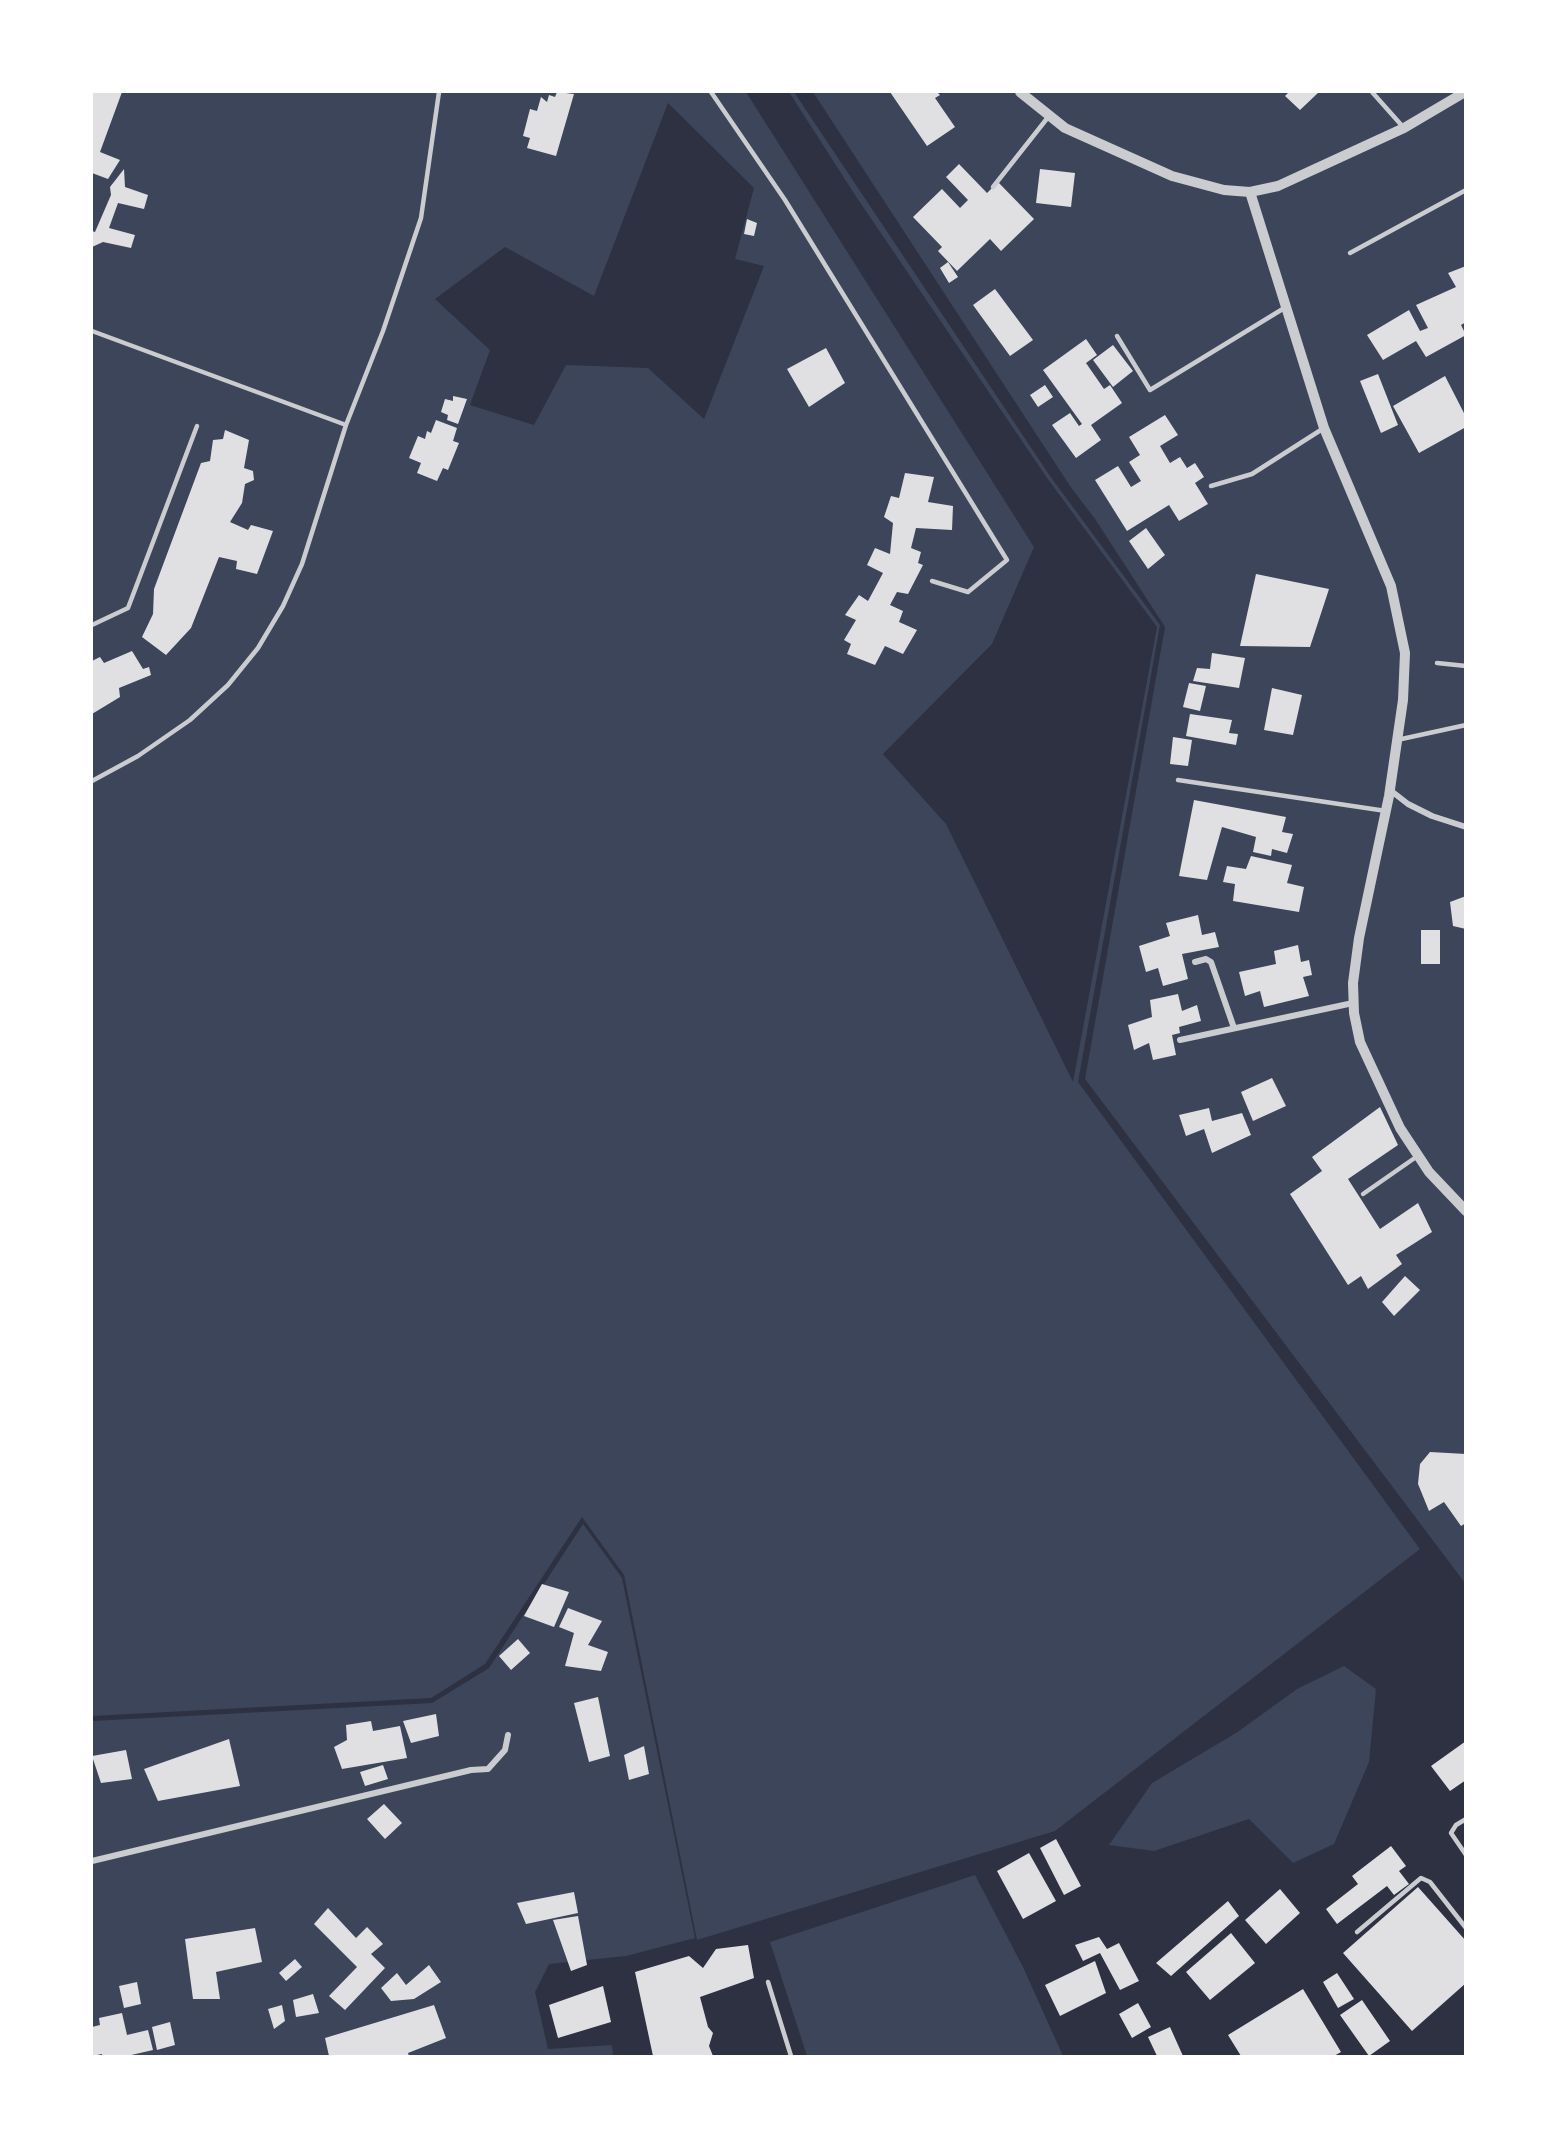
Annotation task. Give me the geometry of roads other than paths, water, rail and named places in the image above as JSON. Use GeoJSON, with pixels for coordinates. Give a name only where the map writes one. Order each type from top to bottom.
{"type":"FeatureCollection","features":[{"type":"Feature","properties":{"kind":"street"},"geometry":{"type":"LineString","coordinates":[[1020,92],[1065,128],[1172,176],[1224,190],[1250,192],[1278,186],[1404,128],[1465,92]]}},
{"type":"Feature","properties":{"kind":"street"},"geometry":{"type":"LineString","coordinates":[[1250,192],[1324,428],[1391,586],[1405,653],[1403,700],[1390,789],[1359,938],[1353,1003],[1360,1042],[1400,1128],[1430,1172],[1466,1211]]}},
{"type":"Feature","properties":{"kind":"street"},"geometry":{"type":"LineString","coordinates":[[1390,789],[1408,804],[1432,816],[1466,827]]}},
{"type":"Feature","properties":{"kind":"street"},"geometry":{"type":"LineString","coordinates":[[1195,962],[1206,959],[1211,962],[1234,1028]]}},
{"type":"Feature","properties":{"kind":"street"},"geometry":{"type":"LineString","coordinates":[[1180,1040],[1353,1003]]}},
{"type":"Feature","properties":{"kind":"street"},"geometry":{"type":"LineString","coordinates":[[92,1861],[471,1770],[488,1769],[505,1750],[508,1735]]}},
{"type":"Feature","properties":{"kind":"lane"},"geometry":{"type":"LineString","coordinates":[[92,781],[138,756],[190,720],[228,685],[258,648],[283,606],[302,564],[346,425],[384,330],[421,218],[440,92]]}},
{"type":"Feature","properties":{"kind":"lane"},"geometry":{"type":"LineString","coordinates":[[711,92],[785,200],[1007,560],[968,592],[932,581]]}},
{"type":"Feature","properties":{"kind":"lane"},"geometry":{"type":"LineString","coordinates":[[1372,92],[1404,128]]}},
{"type":"Feature","properties":{"kind":"lane"},"geometry":{"type":"LineString","coordinates":[[993,187],[1049,116]]}},
{"type":"Feature","properties":{"kind":"lane"},"geometry":{"type":"LineString","coordinates":[[1350,253],[1466,190]]}},
{"type":"Feature","properties":{"kind":"lane"},"geometry":{"type":"LineString","coordinates":[[1117,336],[1150,390],[1286,307]]}},
{"type":"Feature","properties":{"kind":"lane"},"geometry":{"type":"LineString","coordinates":[[92,331],[346,425]]}},
{"type":"Feature","properties":{"kind":"lane"},"geometry":{"type":"LineString","coordinates":[[92,625],[128,608],[197,426]]}},
{"type":"Feature","properties":{"kind":"lane"},"geometry":{"type":"LineString","coordinates":[[1211,486],[1252,474],[1324,428]]}},
{"type":"Feature","properties":{"kind":"lane"},"geometry":{"type":"LineString","coordinates":[[1437,663],[1466,666]]}},
{"type":"Feature","properties":{"kind":"lane"},"geometry":{"type":"LineString","coordinates":[[1397,740],[1466,724]]}},
{"type":"Feature","properties":{"kind":"lane"},"geometry":{"type":"LineString","coordinates":[[1178,780],[1386,811]]}},
{"type":"Feature","properties":{"kind":"lane"},"geometry":{"type":"LineString","coordinates":[[1363,1194],[1419,1155]]}},
{"type":"Feature","properties":{"kind":"lane"},"geometry":{"type":"LineString","coordinates":[[1466,1818],[1456,1825],[1451,1833],[1466,1855]]}},
{"type":"Feature","properties":{"kind":"lane"},"geometry":{"type":"LineString","coordinates":[[1357,1932],[1421,1878],[1430,1882],[1466,1928]]}},
{"type":"Feature","properties":{"kind":"lane"},"geometry":{"type":"LineString","coordinates":[[768,1982],[791,2056]]}}]}
